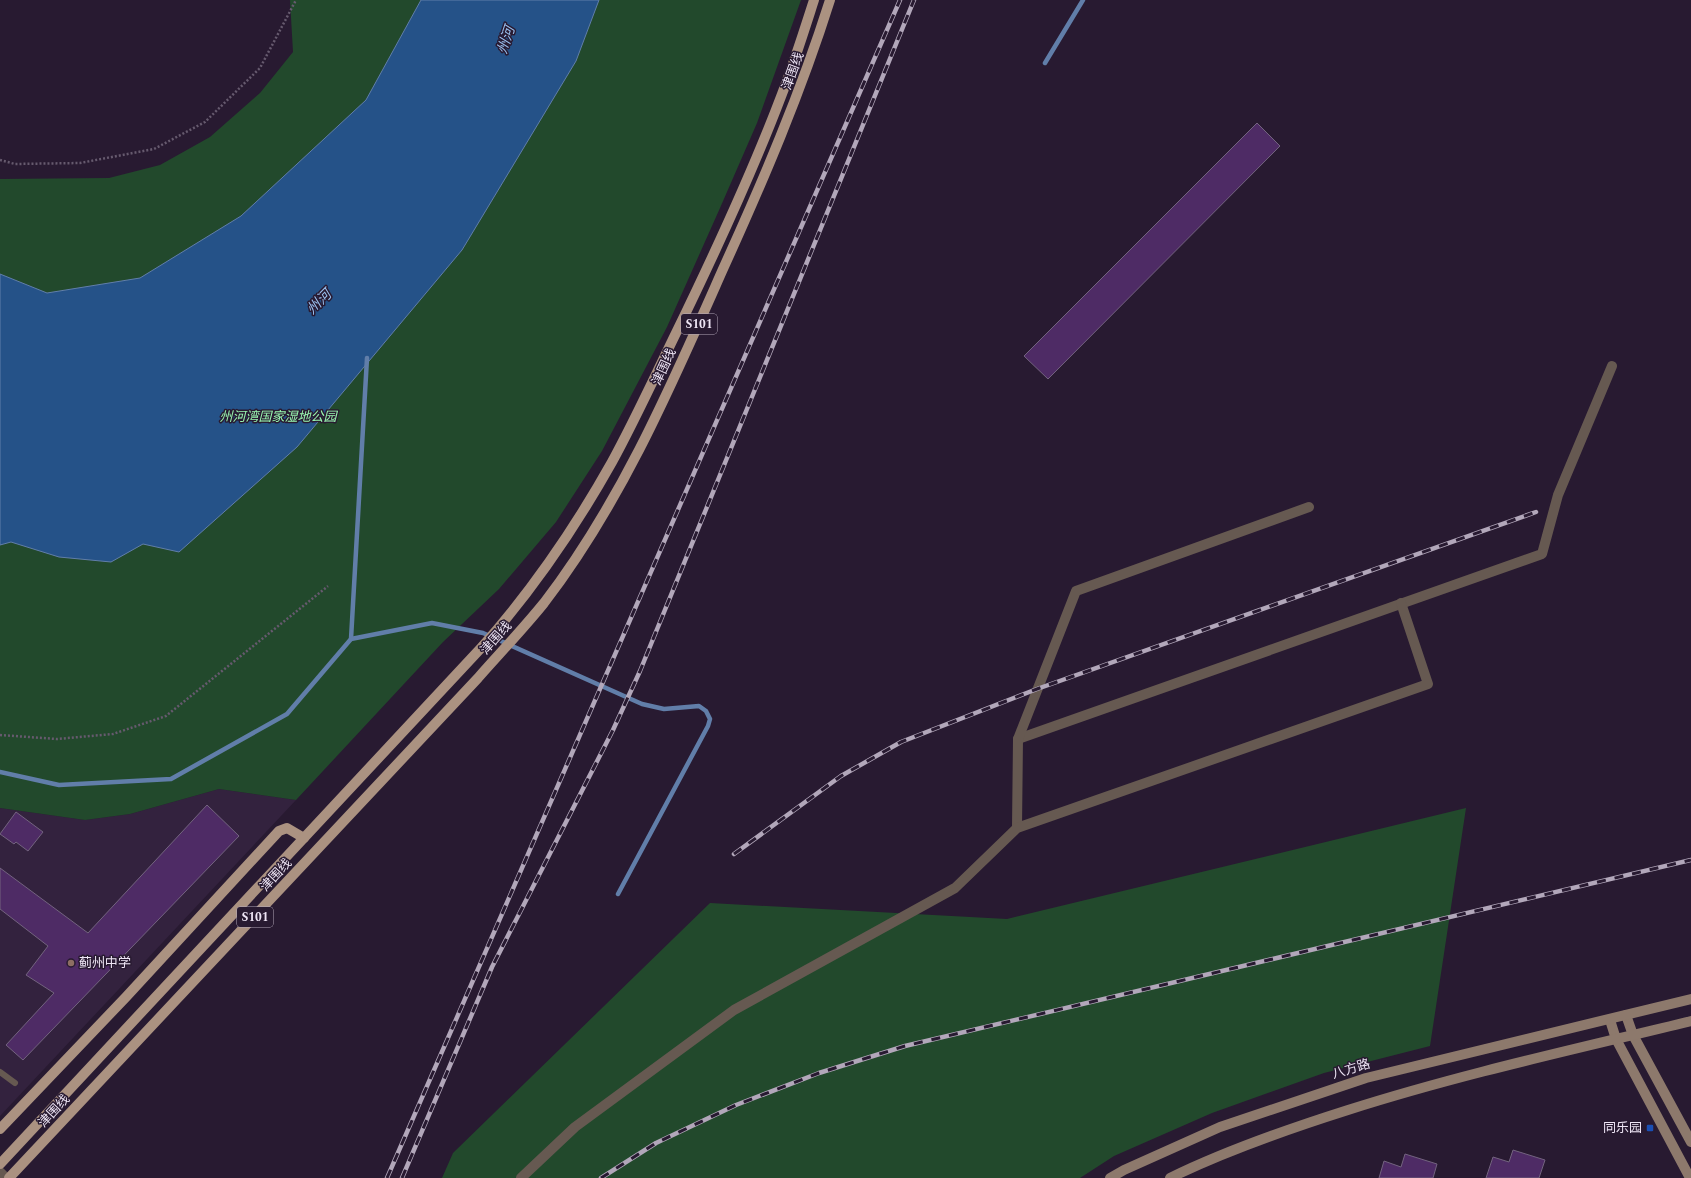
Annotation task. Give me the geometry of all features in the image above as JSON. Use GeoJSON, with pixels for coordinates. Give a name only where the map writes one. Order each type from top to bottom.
{"type":"FeatureCollection","features":[{"type":"Feature","properties":{"kind":"main road","name":"津围线"},"geometry":{"type":"LineString","coordinates":[[0,1164],[508,618],[582,512],[612,461],[640,406],[733,210],[782,94],[814,0]]}},
{"type":"Feature","properties":{"kind":"main road","name":"津围线"},"geometry":{"type":"LineString","coordinates":[[9,1178],[525,626],[544,602],[584,545],[614,495],[654,418],[742,227],[797,99],[830,0]]}},
{"type":"Feature","properties":{"kind":"main road"},"geometry":{"type":"LineString","coordinates":[[0,1129],[126,997],[279,831],[287,828],[304,838]]}},
{"type":"Feature","properties":{"kind":"main road","name":"八方路"},"geometry":{"type":"LineString","coordinates":[[1110,1178],[1124,1170],[1220,1126],[1345,1084],[1432,1061],[1610,1020],[1691,999]]}},
{"type":"Feature","properties":{"kind":"main road"},"geometry":{"type":"LineString","coordinates":[[1626,1015],[1633,1035],[1691,1142]]}},
{"type":"Feature","properties":{"kind":"main road"},"geometry":{"type":"LineString","coordinates":[[1610,1020],[1616,1039],[1690,1178]]}},
{"type":"Feature","properties":{"kind":"main road"},"geometry":{"type":"LineString","coordinates":[[1170,1178],[1194,1166],[1293,1127],[1379,1100],[1505,1066],[1691,1021]]}},
{"type":"Feature","properties":{"kind":"street"},"geometry":{"type":"LineString","coordinates":[[1018,739],[1542,554],[1558,495],[1612,366]]}},
{"type":"Feature","properties":{"kind":"street"},"geometry":{"type":"LineString","coordinates":[[1017,828],[1018,739],[1076,591],[1309,507]]}},
{"type":"Feature","properties":{"kind":"street"},"geometry":{"type":"LineString","coordinates":[[521,1178],[576,1127],[734,1010],[955,888],[1017,828],[1428,684],[1401,603]]}},
{"type":"Feature","properties":{"kind":"street"},"geometry":{"type":"LineString","coordinates":[[0,1172],[6,1178]]}},
{"type":"Feature","properties":{"kind":"lane"},"geometry":{"type":"LineString","coordinates":[[0,1072],[15,1083]]}},
{"type":"Feature","properties":{"kind":"path"},"geometry":{"type":"LineString","coordinates":[[0,160],[15,164],[80,162],[154,149],[206,122],[260,68],[296,0]]}},
{"type":"Feature","properties":{"kind":"path"},"geometry":{"type":"LineString","coordinates":[[0,734],[57,739],[113,734],[166,716],[328,586]]}},
{"type":"Feature","properties":{"kind":"shaded area","name":"蓟州中学"},"geometry":{"type":"Polygon","coordinates":[[[219,789],[296,800],[0,1116],[0,808],[85,820],[130,814],[219,789]]]}},
{"type":"Feature","properties":{"kind":"green space","name":"州河湾国家湿地公园"},"geometry":{"type":"Polygon","coordinates":[[[290,0],[801,0],[757,123],[720,208],[667,327],[602,451],[556,522],[499,589],[443,642],[296,800],[219,789],[130,814],[85,820],[0,808],[0,179],[109,178],[160,165],[210,137],[260,93],[293,52],[290,0]]]}},
{"type":"Feature","properties":{"kind":"green space"},"geometry":{"type":"Polygon","coordinates":[[[1466,808],[1430,1046],[1324,1073],[1212,1113],[1114,1156],[1080,1178],[442,1178],[453,1153],[710,903],[1007,919],[1466,808]]]}},
{"type":"Feature","properties":{"kind":"water","name":"州河"},"geometry":{"type":"Polygon","coordinates":[[[421,0],[599,0],[576,61],[462,250],[297,447],[179,552],[143,544],[111,562],[59,557],[11,542],[0,545],[0,274],[47,293],[140,278],[241,216],[366,100],[421,0]]]}},
{"type":"Feature","properties":{"kind":"building"},"geometry":{"type":"Polygon","coordinates":[[[1257,123],[1280,146],[1048,379],[1024,356],[1257,123]]]}},
{"type":"Feature","properties":{"kind":"building"},"geometry":{"type":"Polygon","coordinates":[[[207,805],[239,836],[23,1060],[6,1045],[54,993],[26,975],[48,946],[0,909],[0,868],[88,933],[207,805]]]}},
{"type":"Feature","properties":{"kind":"building"},"geometry":{"type":"Polygon","coordinates":[[[16,812],[43,832],[28,851],[16,842],[14,844],[0,834],[16,812]]]}},
{"type":"Feature","properties":{"kind":"building"},"geometry":{"type":"Polygon","coordinates":[[[1513,1150],[1545,1160],[1539,1178],[1486,1178],[1493,1157],[1509,1162],[1513,1150]]]}},
{"type":"Feature","properties":{"kind":"building"},"geometry":{"type":"Polygon","coordinates":[[[1405,1154],[1437,1164],[1433,1178],[1379,1178],[1384,1161],[1401,1167],[1405,1154]]]}},
{"type":"Feature","properties":{"kind":"waterway"},"geometry":{"type":"LineString","coordinates":[[1045,63],[1083,0]]}},
{"type":"Feature","properties":{"kind":"waterway"},"geometry":{"type":"LineString","coordinates":[[0,772],[59,785],[171,779],[287,714],[351,639],[367,358]]}},
{"type":"Feature","properties":{"kind":"waterway"},"geometry":{"type":"LineString","coordinates":[[351,639],[432,623],[483,633],[642,704],[664,709],[699,706],[706,711],[710,719],[708,726],[618,894]]}},
{"type":"Feature","properties":{"kind":"railway"},"geometry":{"type":"LineString","coordinates":[[387,1178],[900,0]]}},
{"type":"Feature","properties":{"kind":"railway"},"geometry":{"type":"LineString","coordinates":[[402,1178],[492,967],[613,730],[640,671],[914,0]]}},
{"type":"Feature","properties":{"kind":"railway"},"geometry":{"type":"LineString","coordinates":[[734,854],[841,776],[901,742],[1037,689],[1536,512]]}},
{"type":"Feature","properties":{"kind":"railway"},"geometry":{"type":"LineString","coordinates":[[601,1178],[656,1143],[736,1105],[819,1073],[905,1046],[1691,860]]}},
{"type":"Feature","properties":{"kind":"place","name":"蓟州中学"},"geometry":{"type":"Point","coordinates":[71,963]}},
{"type":"Feature","properties":{"kind":"place","name":"同乐园"},"geometry":{"type":"Point","coordinates":[1650,1128]}}]}
